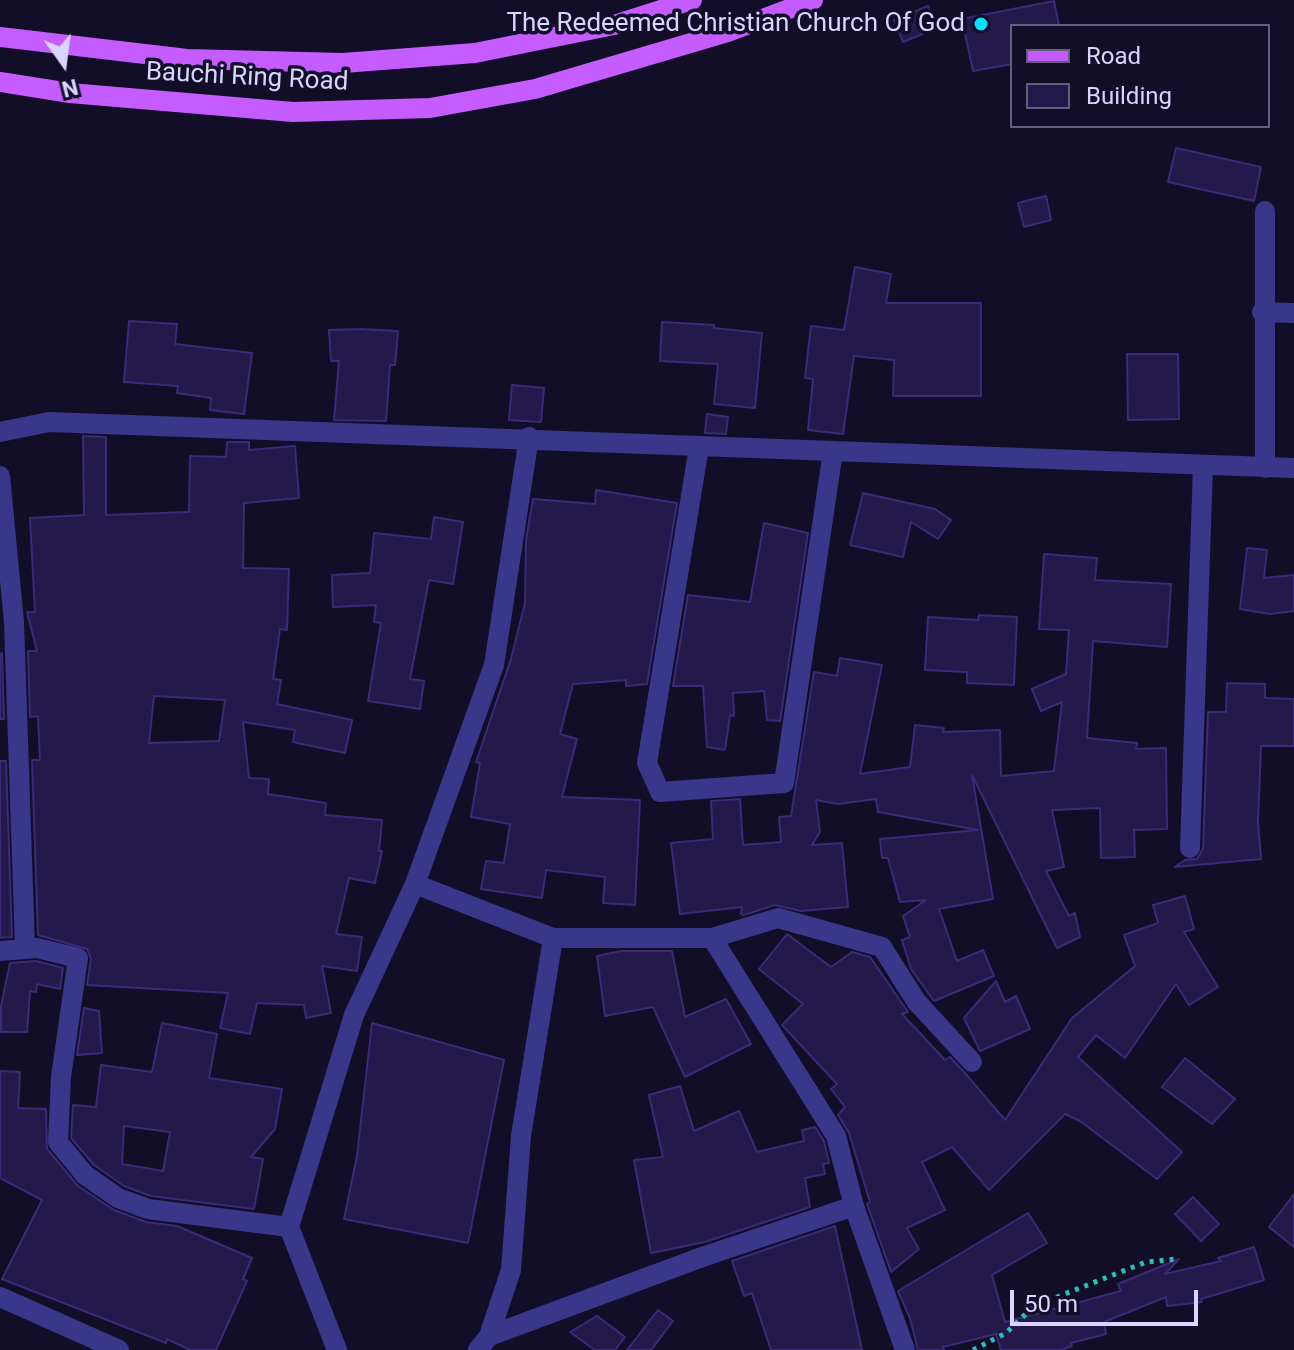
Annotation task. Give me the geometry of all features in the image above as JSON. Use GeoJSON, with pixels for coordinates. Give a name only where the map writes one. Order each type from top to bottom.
{"type":"FeatureCollection","features":[{"type":"Feature","properties":{"kind":"main road","name":"Bauchi Ring Road"},"geometry":{"type":"LineString","coordinates":[[0,37],[187,59],[343,63],[475,53],[614,25],[692,0]]}},
{"type":"Feature","properties":{"kind":"main road","name":"Bauchi Ring Road"},"geometry":{"type":"LineString","coordinates":[[0,82],[70,93],[293,112],[430,108],[535,89],[728,32],[813,0]]}},
{"type":"Feature","properties":{"kind":"street"},"geometry":{"type":"LineString","coordinates":[[1265,211],[1262,312],[1265,468]]}},
{"type":"Feature","properties":{"kind":"street"},"geometry":{"type":"LineString","coordinates":[[1262,312],[1294,313]]}},
{"type":"Feature","properties":{"kind":"street"},"geometry":{"type":"LineString","coordinates":[[0,432],[49,422],[529,437],[581,443],[1294,468]]}},
{"type":"Feature","properties":{"kind":"street"},"geometry":{"type":"LineString","coordinates":[[337,1350],[289,1227],[354,1015],[415,884],[494,665],[529,437]]}},
{"type":"Feature","properties":{"kind":"street"},"geometry":{"type":"LineString","coordinates":[[699,447],[647,763],[660,792],[784,783],[833,451]]}},
{"type":"Feature","properties":{"kind":"street"},"geometry":{"type":"LineString","coordinates":[[1190,848],[1203,467]]}},
{"type":"Feature","properties":{"kind":"street"},"geometry":{"type":"LineString","coordinates":[[0,476],[14,622],[25,947]]}},
{"type":"Feature","properties":{"kind":"street"},"geometry":{"type":"LineString","coordinates":[[415,884],[553,938],[712,938],[778,918],[882,947],[916,1001],[972,1062]]}},
{"type":"Feature","properties":{"kind":"street"},"geometry":{"type":"LineString","coordinates":[[484,1343],[511,1270],[521,1136],[553,938]]}},
{"type":"Feature","properties":{"kind":"street"},"geometry":{"type":"LineString","coordinates":[[712,938],[836,1136],[854,1206],[905,1350]]}},
{"type":"Feature","properties":{"kind":"street"},"geometry":{"type":"LineString","coordinates":[[0,951],[25,947],[78,958],[61,1077],[58,1142],[85,1175],[118,1198],[148,1209],[289,1227]]}},
{"type":"Feature","properties":{"kind":"street"},"geometry":{"type":"LineString","coordinates":[[484,1343],[705,1256],[854,1206]]}},
{"type":"Feature","properties":{"kind":"street"},"geometry":{"type":"LineString","coordinates":[[0,1297],[119,1350]]}},
{"type":"Feature","properties":{"kind":"path"},"geometry":{"type":"LineString","coordinates":[[973,1350],[1006,1333],[1034,1306],[1146,1262],[1177,1259]]}},
{"type":"Feature","properties":{"kind":"building"},"geometry":{"type":"Polygon","coordinates":[[[1054,1],[1059,24],[1010,24],[1010,64],[973,71],[962,19],[1054,1]]]}},
{"type":"Feature","properties":{"kind":"building"},"geometry":{"type":"Polygon","coordinates":[[[928,6],[937,28],[903,42],[894,20],[928,6]]]}},
{"type":"Feature","properties":{"kind":"building"},"geometry":{"type":"Polygon","coordinates":[[[1176,148],[1261,167],[1254,201],[1168,182],[1176,148]]]}},
{"type":"Feature","properties":{"kind":"building"},"geometry":{"type":"Polygon","coordinates":[[[1046,196],[1051,220],[1024,227],[1018,203],[1046,196]]]}},
{"type":"Feature","properties":{"kind":"building"},"geometry":{"type":"Polygon","coordinates":[[[855,267],[891,274],[886,303],[981,303],[981,396],[893,396],[894,360],[854,356],[843,434],[808,430],[813,379],[805,378],[811,326],[844,330],[855,267]]]}},
{"type":"Feature","properties":{"kind":"building"},"geometry":{"type":"Polygon","coordinates":[[[129,321],[177,324],[175,344],[252,353],[244,414],[210,410],[211,398],[177,393],[178,386],[124,382],[129,321]]]}},
{"type":"Feature","properties":{"kind":"building"},"geometry":{"type":"Polygon","coordinates":[[[662,322],[714,325],[714,328],[762,333],[755,408],[714,404],[718,364],[660,361],[662,322]]]}},
{"type":"Feature","properties":{"kind":"building"},"geometry":{"type":"Polygon","coordinates":[[[329,330],[398,331],[395,365],[390,365],[386,421],[334,420],[339,361],[331,361],[329,330]]]}},
{"type":"Feature","properties":{"kind":"building"},"geometry":{"type":"Polygon","coordinates":[[[1127,354],[1178,354],[1179,419],[1128,420],[1127,354]]]}},
{"type":"Feature","properties":{"kind":"building"},"geometry":{"type":"Polygon","coordinates":[[[512,385],[544,388],[541,422],[509,420],[512,385]]]}},
{"type":"Feature","properties":{"kind":"building"},"geometry":{"type":"Polygon","coordinates":[[[707,414],[728,417],[726,434],[705,433],[707,414]]]}},
{"type":"Feature","properties":{"kind":"building"},"geometry":{"type":"Polygon","coordinates":[[[83,436],[106,437],[106,515],[189,512],[190,456],[226,457],[227,442],[249,442],[249,450],[295,446],[299,498],[244,503],[243,568],[289,569],[287,630],[280,629],[273,679],[281,680],[277,704],[352,720],[345,753],[293,742],[295,730],[243,722],[249,778],[269,779],[268,794],[326,803],[325,815],[382,820],[379,851],[382,851],[375,883],[349,878],[336,934],[362,937],[357,971],[322,966],[331,1013],[306,1018],[304,1005],[257,1003],[250,1034],[220,1028],[228,993],[87,985],[91,959],[87,949],[38,935],[32,760],[40,760],[38,716],[30,717],[28,651],[37,651],[27,612],[35,612],[30,518],[84,515],[83,436]],[[154,696],[149,743],[219,741],[225,700],[154,696]]]}},
{"type":"Feature","properties":{"kind":"building"},"geometry":{"type":"Polygon","coordinates":[[[596,490],[677,503],[647,684],[626,686],[626,680],[573,684],[560,734],[577,739],[562,797],[640,800],[635,905],[603,903],[605,877],[546,870],[542,898],[481,889],[486,861],[504,863],[510,824],[471,817],[480,763],[476,762],[511,659],[525,603],[526,540],[533,499],[595,504],[596,490]]]}},
{"type":"Feature","properties":{"kind":"building"},"geometry":{"type":"Polygon","coordinates":[[[863,493],[935,509],[951,520],[938,539],[911,522],[903,557],[850,545],[863,493]]]}},
{"type":"Feature","properties":{"kind":"building"},"geometry":{"type":"Polygon","coordinates":[[[434,517],[463,522],[453,584],[429,580],[410,679],[424,681],[420,709],[368,701],[381,623],[374,622],[376,605],[333,607],[332,575],[370,573],[374,533],[431,539],[434,517]]]}},
{"type":"Feature","properties":{"kind":"building"},"geometry":{"type":"Polygon","coordinates":[[[764,523],[808,533],[780,721],[767,720],[764,691],[733,693],[734,716],[730,715],[725,750],[707,747],[703,686],[673,686],[688,595],[750,602],[764,523]]]}},
{"type":"Feature","properties":{"kind":"building"},"geometry":{"type":"Polygon","coordinates":[[[1247,548],[1267,550],[1264,578],[1294,575],[1294,611],[1270,614],[1240,609],[1247,548]]]}},
{"type":"Feature","properties":{"kind":"building"},"geometry":{"type":"Polygon","coordinates":[[[1044,554],[1097,558],[1095,580],[1171,584],[1167,647],[1093,641],[1087,738],[1137,743],[1136,749],[1166,748],[1167,829],[1134,830],[1135,857],[1101,858],[1100,808],[1052,810],[1064,867],[1046,871],[1069,916],[1075,913],[1080,937],[1057,948],[972,775],[993,899],[939,909],[957,961],[983,950],[994,976],[934,1001],[911,969],[902,940],[910,937],[903,916],[926,900],[900,902],[888,858],[882,858],[880,839],[978,830],[878,812],[876,799],[838,804],[816,800],[820,832],[812,845],[842,843],[848,907],[801,911],[775,905],[744,915],[741,914],[742,907],[680,914],[671,843],[713,839],[711,801],[740,799],[743,845],[781,842],[779,817],[791,816],[814,672],[837,676],[840,658],[882,665],[860,774],[910,767],[915,725],[944,728],[943,732],[1000,730],[1001,776],[1054,771],[1062,702],[1041,711],[1032,689],[1066,674],[1069,630],[1039,629],[1044,554]]]}},
{"type":"Feature","properties":{"kind":"building"},"geometry":{"type":"Polygon","coordinates":[[[979,615],[1017,617],[1014,685],[967,683],[967,672],[925,670],[928,617],[978,620],[979,615]]]}},
{"type":"Feature","properties":{"kind":"building"},"geometry":{"type":"Polygon","coordinates":[[[0,654],[4,719],[0,719],[0,654]]]}},
{"type":"Feature","properties":{"kind":"building"},"geometry":{"type":"Polygon","coordinates":[[[1227,683],[1265,684],[1265,698],[1294,699],[1294,746],[1261,746],[1258,822],[1261,859],[1175,867],[1185,860],[1197,859],[1203,849],[1208,712],[1226,712],[1227,683]]]}},
{"type":"Feature","properties":{"kind":"building"},"geometry":{"type":"Polygon","coordinates":[[[0,761],[6,761],[12,937],[0,938],[0,761]]]}},
{"type":"Feature","properties":{"kind":"building"},"geometry":{"type":"Polygon","coordinates":[[[1185,896],[1194,929],[1184,932],[1218,987],[1189,1005],[1176,984],[1125,1058],[1096,1035],[1078,1057],[1182,1152],[1157,1179],[1080,1121],[1065,1114],[989,1190],[952,1147],[922,1162],[945,1210],[907,1228],[919,1249],[891,1272],[867,1204],[870,1202],[849,1133],[838,1115],[845,1107],[831,1089],[837,1084],[782,1025],[803,1004],[759,969],[787,934],[831,967],[852,952],[870,957],[908,1012],[902,1014],[945,1060],[950,1057],[1005,1120],[1072,1018],[1135,966],[1124,935],[1158,923],[1153,905],[1185,896]]]}},
{"type":"Feature","properties":{"kind":"building"},"geometry":{"type":"Polygon","coordinates":[[[621,951],[672,951],[685,1017],[726,999],[751,1044],[685,1077],[653,1007],[605,1016],[597,956],[621,951]]]}},
{"type":"Feature","properties":{"kind":"building"},"geometry":{"type":"Polygon","coordinates":[[[36,961],[63,968],[60,989],[37,984],[36,992],[30,991],[27,1032],[1,1032],[1,1006],[10,963],[36,961]]]}},
{"type":"Feature","properties":{"kind":"building"},"geometry":{"type":"Polygon","coordinates":[[[996,981],[1005,1002],[1016,996],[1030,1029],[980,1051],[964,1018],[996,981]]]}},
{"type":"Feature","properties":{"kind":"building"},"geometry":{"type":"Polygon","coordinates":[[[84,1008],[99,1011],[102,1053],[77,1055],[84,1008]]]}},
{"type":"Feature","properties":{"kind":"building"},"geometry":{"type":"Polygon","coordinates":[[[162,1023],[217,1034],[209,1078],[282,1089],[275,1129],[251,1157],[263,1159],[254,1209],[151,1196],[124,1186],[94,1165],[71,1138],[73,1105],[96,1107],[101,1065],[152,1072],[162,1023]],[[124,1126],[122,1164],[163,1171],[170,1132],[124,1126]]]}},
{"type":"Feature","properties":{"kind":"building"},"geometry":{"type":"Polygon","coordinates":[[[372,1023],[504,1060],[468,1243],[344,1219],[357,1156],[372,1023]]]}},
{"type":"Feature","properties":{"kind":"building"},"geometry":{"type":"Polygon","coordinates":[[[1185,1058],[1235,1099],[1212,1124],[1162,1087],[1185,1058]]]}},
{"type":"Feature","properties":{"kind":"building"},"geometry":{"type":"Polygon","coordinates":[[[0,1071],[20,1072],[18,1108],[46,1109],[47,1149],[78,1186],[114,1210],[146,1222],[177,1226],[252,1258],[243,1279],[247,1281],[216,1350],[190,1350],[167,1339],[166,1343],[2,1279],[42,1200],[0,1178],[0,1071]]]}},
{"type":"Feature","properties":{"kind":"building"},"geometry":{"type":"Polygon","coordinates":[[[680,1086],[694,1131],[739,1111],[757,1152],[804,1141],[802,1130],[815,1127],[824,1141],[829,1163],[823,1164],[825,1174],[805,1178],[810,1207],[705,1242],[651,1253],[634,1160],[663,1157],[649,1095],[680,1086]]]}},
{"type":"Feature","properties":{"kind":"building"},"geometry":{"type":"Polygon","coordinates":[[[1294,1194],[1294,1247],[1269,1227],[1294,1194]]]}},
{"type":"Feature","properties":{"kind":"building"},"geometry":{"type":"Polygon","coordinates":[[[1193,1197],[1219,1224],[1201,1241],[1175,1214],[1193,1197]]]}},
{"type":"Feature","properties":{"kind":"building"},"geometry":{"type":"Polygon","coordinates":[[[1028,1213],[1047,1243],[992,1275],[1005,1322],[1121,1291],[1118,1284],[1179,1259],[1165,1274],[1221,1261],[1218,1258],[1254,1247],[1264,1280],[1201,1299],[1202,1302],[1167,1306],[1166,1297],[1104,1322],[1106,1334],[1071,1343],[1072,1346],[1061,1350],[1001,1350],[996,1334],[943,1347],[944,1350],[918,1350],[910,1318],[898,1291],[1028,1213]]]}},
{"type":"Feature","properties":{"kind":"building"},"geometry":{"type":"Polygon","coordinates":[[[835,1226],[862,1350],[771,1350],[752,1293],[744,1296],[732,1261],[835,1226]]]}},
{"type":"Feature","properties":{"kind":"building"},"geometry":{"type":"Polygon","coordinates":[[[658,1310],[673,1321],[651,1350],[627,1350],[658,1310]]]}},
{"type":"Feature","properties":{"kind":"building"},"geometry":{"type":"Polygon","coordinates":[[[597,1316],[625,1337],[615,1350],[595,1350],[570,1332],[597,1316]]]}},
{"type":"Feature","properties":{"kind":"place","name":"The Redeemed Christian Church Of God"},"geometry":{"type":"Point","coordinates":[981,24]}}]}
